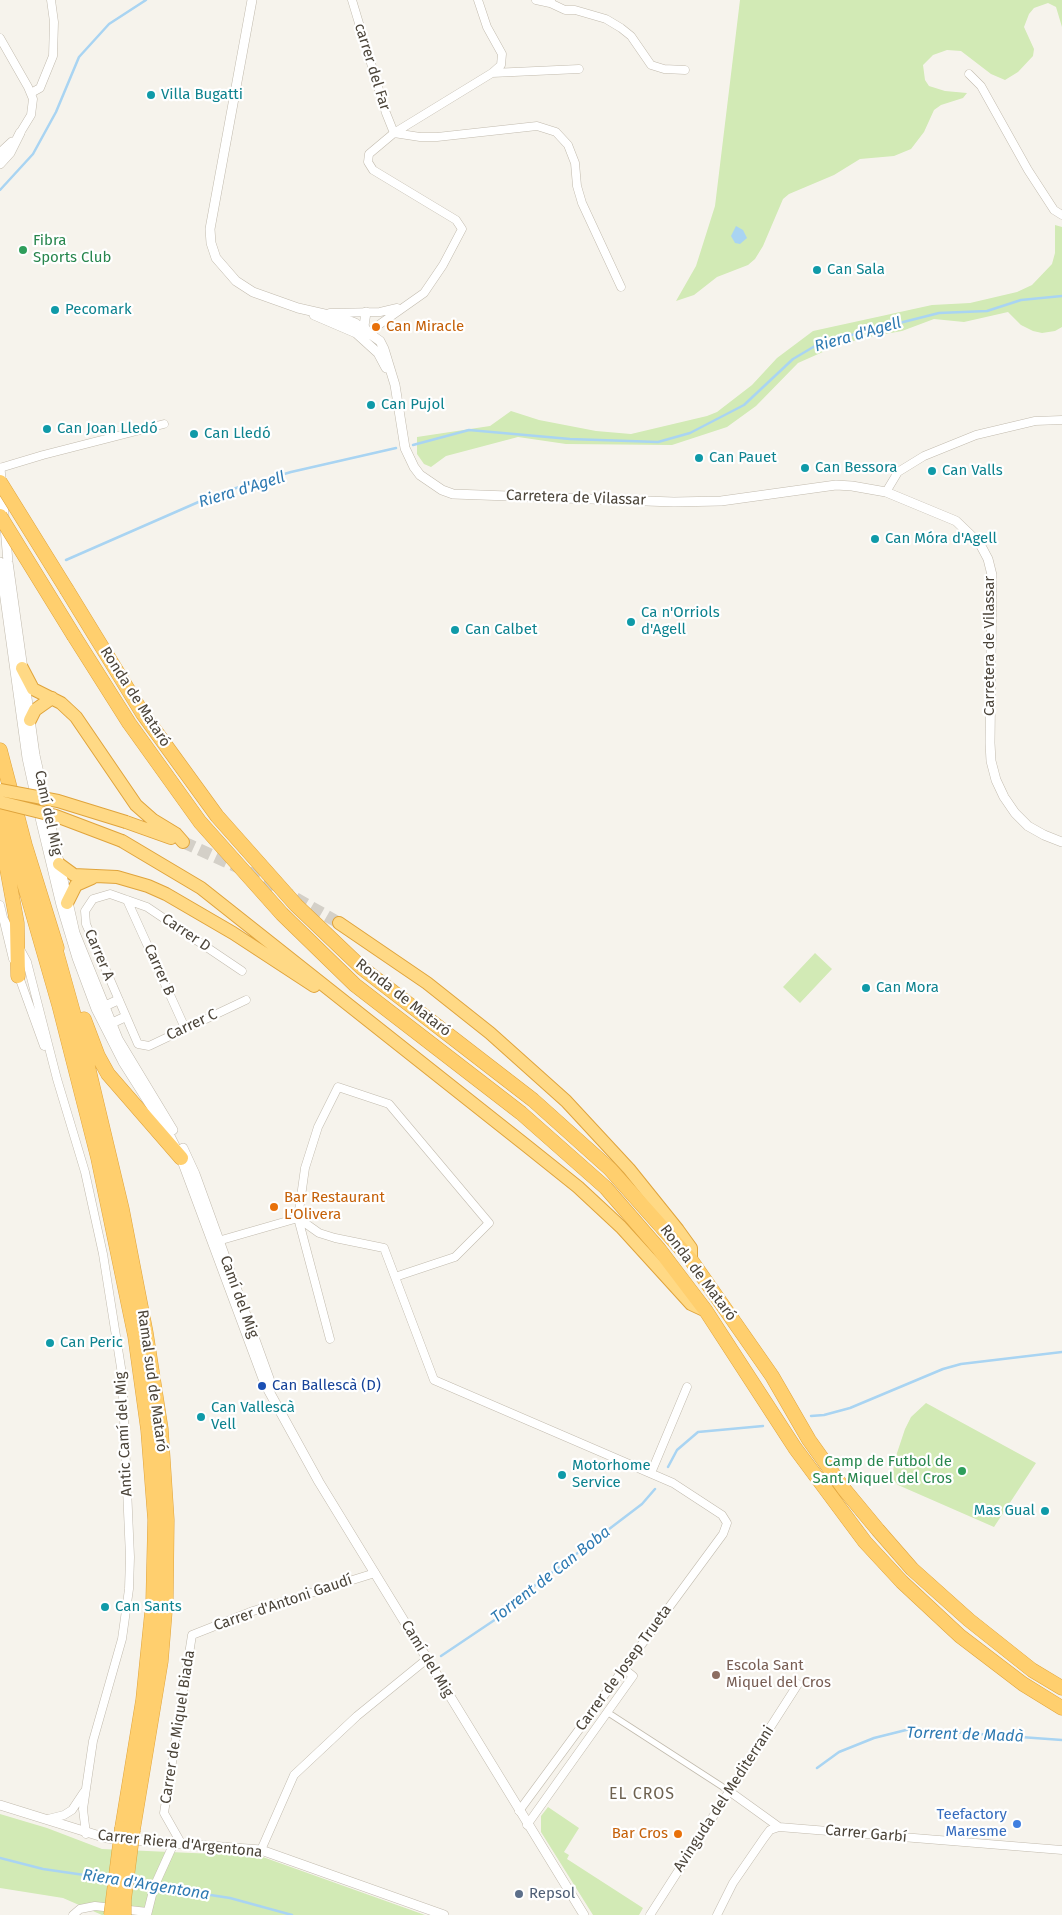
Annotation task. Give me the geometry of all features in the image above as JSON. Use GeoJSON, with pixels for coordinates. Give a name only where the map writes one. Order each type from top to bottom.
{"type":"FeatureCollection","features":[{"type":"Feature","properties":{"kind":"highway","name":"Ronda de Mataró"},"geometry":{"type":"LineString","coordinates":[[0,482],[143,714],[216,816],[296,904],[362,968],[533,1100],[579,1140],[650,1212],[691,1260],[772,1376],[809,1440],[844,1489],[912,1568],[969,1620],[1032,1670],[1062,1688]]}},
{"type":"Feature","properties":{"kind":"highway","name":"Ronda de Mataró"},"geometry":{"type":"LineString","coordinates":[[0,516],[129,723],[200,822],[282,914],[355,984],[522,1113],[606,1188],[659,1249],[706,1312],[795,1448],[865,1542],[902,1582],[960,1636],[1023,1684],[1062,1708]]}},
{"type":"Feature","properties":{"kind":"highway"},"geometry":{"type":"LineString","coordinates":[[0,790],[58,801],[183,842],[176,834],[153,820],[136,805],[76,717],[52,698],[33,689],[22,668]]}},
{"type":"Feature","properties":{"kind":"highway"},"geometry":{"type":"LineString","coordinates":[[30,720],[35,710],[52,698]]}},
{"type":"Feature","properties":{"kind":"highway"},"geometry":{"type":"LineString","coordinates":[[0,750],[53,940],[103,1065],[127,1098],[181,1158]]}},
{"type":"Feature","properties":{"kind":"highway"},"geometry":{"type":"LineString","coordinates":[[0,801],[56,816],[122,840],[201,888],[578,1187],[621,1228],[691,1304],[706,1312]]}},
{"type":"Feature","properties":{"kind":"highway"},"geometry":{"type":"LineString","coordinates":[[0,801],[59,1005],[98,1158],[132,1319],[148,1430],[155,1520],[153,1602],[127,1829],[111,1915]]}},
{"type":"Feature","properties":{"kind":"highway"},"geometry":{"type":"LineString","coordinates":[[0,831],[15,912],[18,943],[18,976]]}},
{"type":"Feature","properties":{"kind":"highway"},"geometry":{"type":"LineString","coordinates":[[59,864],[74,875],[100,876],[135,882],[166,894],[233,933],[348,1009],[357,1011]]}},
{"type":"Feature","properties":{"kind":"highway"},"geometry":{"type":"LineString","coordinates":[[68,903],[76,886],[82,881],[100,876]]}},
{"type":"Feature","properties":{"kind":"highway"},"geometry":{"type":"LineString","coordinates":[[339,923],[427,983],[504,1044],[566,1101],[629,1168],[678,1230],[691,1248],[691,1260]]}},
{"type":"Feature","properties":{"kind":"highway","name":"Ramal sud de Mataró"},"geometry":{"type":"LineString","coordinates":[[53,940],[86,1058],[122,1209],[146,1333],[161,1429],[167,1520],[166,1599],[158,1681],[127,1829]]}},
{"type":"Feature","properties":{"kind":"highway"},"geometry":{"type":"LineString","coordinates":[[123,1915],[127,1829]]}},
{"type":"Feature","properties":{"kind":"street"},"geometry":{"type":"LineString","coordinates":[[31,93],[40,88],[52,56],[54,22],[50,0]]}},
{"type":"Feature","properties":{"kind":"street","name":"Carretera de Vilassar"},"geometry":{"type":"LineString","coordinates":[[252,0],[210,229],[211,243],[216,258],[236,281],[252,292],[324,316],[375,329],[384,349],[395,385],[409,458],[428,482],[453,494],[674,502],[721,501],[836,485],[886,492],[956,521],[970,532],[980,544],[988,560],[992,576],[990,743],[991,761],[996,780],[1004,798],[1028,826],[1062,842]]}},
{"type":"Feature","properties":{"kind":"street","name":"carrer del Far"},"geometry":{"type":"LineString","coordinates":[[352,0],[386,113],[394,133]]}},
{"type":"Feature","properties":{"kind":"street"},"geometry":{"type":"LineString","coordinates":[[375,329],[402,307],[424,293],[462,229],[456,220],[373,170],[368,162],[369,154],[394,133],[492,73],[501,65],[502,54],[487,27],[478,0]]}},
{"type":"Feature","properties":{"kind":"street"},"geometry":{"type":"LineString","coordinates":[[536,0],[551,1],[565,10],[575,10],[606,19],[631,36],[652,65],[664,69],[685,70]]}},
{"type":"Feature","properties":{"kind":"street"},"geometry":{"type":"LineString","coordinates":[[0,38],[31,93],[34,108],[10,153],[0,164]]}},
{"type":"Feature","properties":{"kind":"street"},"geometry":{"type":"LineString","coordinates":[[492,73],[579,69]]}},
{"type":"Feature","properties":{"kind":"street"},"geometry":{"type":"LineString","coordinates":[[969,74],[981,86],[1028,170],[1054,210],[1062,215]]}},
{"type":"Feature","properties":{"kind":"street"},"geometry":{"type":"LineString","coordinates":[[394,133],[420,137],[437,137],[537,126],[556,132],[568,145],[575,163],[577,186],[582,203],[621,287]]}},
{"type":"Feature","properties":{"kind":"street"},"geometry":{"type":"LineString","coordinates":[[0,153],[20,133]]}},
{"type":"Feature","properties":{"kind":"street"},"geometry":{"type":"LineString","coordinates":[[324,316],[402,307]]}},
{"type":"Feature","properties":{"kind":"street"},"geometry":{"type":"LineString","coordinates":[[371,312],[364,326],[375,329]]}},
{"type":"Feature","properties":{"kind":"street"},"geometry":{"type":"LineString","coordinates":[[371,312],[381,318],[375,329],[383,363]]}},
{"type":"Feature","properties":{"kind":"street"},"geometry":{"type":"LineString","coordinates":[[324,316],[356,333],[367,342],[383,363],[395,385]]}},
{"type":"Feature","properties":{"kind":"street"},"geometry":{"type":"LineString","coordinates":[[886,492],[898,472],[933,452],[976,435],[1035,421],[1062,420]]}},
{"type":"Feature","properties":{"kind":"street"},"geometry":{"type":"LineString","coordinates":[[0,468],[164,424]]}},
{"type":"Feature","properties":{"kind":"street","name":"Camí del Mig"},"geometry":{"type":"LineString","coordinates":[[0,468],[4,562],[2,591],[27,758],[55,884],[73,945],[96,1009],[129,1072],[170,1136],[181,1158],[188,1166],[218,1241],[280,1410]]}},
{"type":"Feature","properties":{"kind":"street","name":"Camí del Mig"},"geometry":{"type":"LineString","coordinates":[[4,562],[15,614],[30,720],[45,805],[82,954],[110,1024],[187,1155],[238,1313],[265,1384],[319,1482],[580,1912]]}},
{"type":"Feature","properties":{"kind":"street","name":"Camí del Mig"},"geometry":{"type":"LineString","coordinates":[[2,591],[8,596],[15,614]]}},
{"type":"Feature","properties":{"kind":"street","name":"Carrer A"},"geometry":{"type":"LineString","coordinates":[[127,900],[110,894],[93,899],[85,911],[86,924],[138,1044]]}},
{"type":"Feature","properties":{"kind":"street","name":"Carrer D"},"geometry":{"type":"LineString","coordinates":[[127,900],[142,905],[242,970]]}},
{"type":"Feature","properties":{"kind":"street","name":"Carrer B"},"geometry":{"type":"LineString","coordinates":[[127,900],[185,1028]]}},
{"type":"Feature","properties":{"kind":"street","name":"Antic Camí del Mig"},"geometry":{"type":"LineString","coordinates":[[0,905],[18,976],[57,1080]]}},
{"type":"Feature","properties":{"kind":"street"},"geometry":{"type":"LineString","coordinates":[[134,912],[142,905]]}},
{"type":"Feature","properties":{"kind":"street","name":"Antic Camí del Mig"},"geometry":{"type":"LineString","coordinates":[[2,916],[27,962],[57,1080],[85,1172],[103,1254],[122,1374],[126,1423],[130,1557],[129,1589],[122,1639],[93,1742],[85,1790],[83,1822],[86,1834]]}},
{"type":"Feature","properties":{"kind":"street","name":"Camí del Mig"},"geometry":{"type":"LineString","coordinates":[[73,945],[99,1006],[103,1007]]}},
{"type":"Feature","properties":{"kind":"street"},"geometry":{"type":"LineString","coordinates":[[103,1007],[118,1000]]}},
{"type":"Feature","properties":{"kind":"street","name":"Carrer C"},"geometry":{"type":"LineString","coordinates":[[138,1044],[149,1046],[246,1000]]}},
{"type":"Feature","properties":{"kind":"street"},"geometry":{"type":"LineString","coordinates":[[110,1024],[125,1017]]}},
{"type":"Feature","properties":{"kind":"street","name":"Camí del Mig"},"geometry":{"type":"LineString","coordinates":[[110,1024],[110,1029],[129,1072]]}},
{"type":"Feature","properties":{"kind":"street"},"geometry":{"type":"LineString","coordinates":[[330,1339],[298,1218],[305,1168],[318,1127],[338,1087],[389,1104],[489,1223],[455,1257],[395,1277]]}},
{"type":"Feature","properties":{"kind":"street"},"geometry":{"type":"LineString","coordinates":[[218,1241],[298,1218]]}},
{"type":"Feature","properties":{"kind":"street"},"geometry":{"type":"LineString","coordinates":[[298,1218],[319,1233],[384,1248],[434,1380],[651,1473],[687,1387]]}},
{"type":"Feature","properties":{"kind":"street","name":"Camí del Mig"},"geometry":{"type":"LineString","coordinates":[[218,1241],[217,1248],[234,1294],[238,1313]]}},
{"type":"Feature","properties":{"kind":"street","name":"Carrer de Josep Trueta"},"geometry":{"type":"LineString","coordinates":[[519,1811],[723,1534],[727,1523],[722,1515],[692,1494],[651,1473]]}},
{"type":"Feature","properties":{"kind":"street","name":"Carrer d'Antoni Gaudí"},"geometry":{"type":"LineString","coordinates":[[192,1636],[253,1611],[375,1573]]}},
{"type":"Feature","properties":{"kind":"street","name":"Carrer de Miquel Biada"},"geometry":{"type":"LineString","coordinates":[[177,1843],[164,1813],[192,1636]]}},
{"type":"Feature","properties":{"kind":"street"},"geometry":{"type":"LineString","coordinates":[[261,1850],[294,1775],[357,1716],[427,1658]]}},
{"type":"Feature","properties":{"kind":"street"},"geometry":{"type":"LineString","coordinates":[[527,1826],[633,1676],[623,1668]]}},
{"type":"Feature","properties":{"kind":"street","name":"Avinguda del Mediterrani"},"geometry":{"type":"LineString","coordinates":[[650,1915],[798,1684]]}},
{"type":"Feature","properties":{"kind":"street"},"geometry":{"type":"LineString","coordinates":[[607,1712],[729,1791],[779,1827]]}},
{"type":"Feature","properties":{"kind":"street","name":"Antic Camí del Mig"},"geometry":{"type":"LineString","coordinates":[[48,1820],[64,1815],[72,1810],[85,1790]]}},
{"type":"Feature","properties":{"kind":"street","name":"Carrer Riera d'Argentona"},"geometry":{"type":"LineString","coordinates":[[0,1806],[48,1820],[86,1834],[138,1842],[177,1843],[261,1850],[444,1915]]}},
{"type":"Feature","properties":{"kind":"street"},"geometry":{"type":"LineString","coordinates":[[717,1915],[733,1883],[764,1838],[770,1830],[779,1827]]}},
{"type":"Feature","properties":{"kind":"street","name":"Carrer Garbí"},"geometry":{"type":"LineString","coordinates":[[779,1827],[1062,1850]]}},
{"type":"Feature","properties":{"kind":"street"},"geometry":{"type":"LineString","coordinates":[[73,1915],[80,1909],[95,1906],[147,1913],[154,1887],[177,1843]]}},
{"type":"Feature","properties":{"kind":"green space"},"geometry":{"type":"Polygon","coordinates":[[[740,0],[1062,0],[1062,27],[1056,7],[1048,3],[1034,8],[1029,14],[1024,27],[1034,49],[1033,56],[1018,72],[1005,80],[991,74],[961,51],[947,50],[933,55],[923,65],[925,80],[929,86],[945,91],[967,93],[963,98],[941,105],[934,110],[924,132],[911,149],[894,156],[860,159],[834,175],[789,194],[783,199],[763,246],[755,259],[748,265],[717,277],[694,295],[676,301],[696,266],[715,206],[740,0]]]}},
{"type":"Feature","properties":{"kind":"green space"},"geometry":{"type":"Polygon","coordinates":[[[1055,225],[1062,227],[1062,327],[1055,331],[1042,333],[1033,331],[1021,325],[1008,312],[964,322],[934,319],[902,331],[863,338],[834,347],[798,363],[756,406],[727,427],[672,445],[566,444],[518,437],[446,456],[431,467],[424,464],[417,454],[417,437],[490,426],[511,411],[539,420],[596,431],[631,434],[707,416],[717,412],[752,385],[777,358],[813,331],[932,305],[970,303],[1017,292],[1032,285],[1052,264],[1055,253],[1055,225]]]}},
{"type":"Feature","properties":{"kind":"green space"},"geometry":{"type":"Polygon","coordinates":[[[815,953],[832,969],[800,1003],[783,987],[815,953]]]}},
{"type":"Feature","properties":{"kind":"green space","name":"Camp de Futbol de Sant Miquel del Cros"},"geometry":{"type":"Polygon","coordinates":[[[926,1403],[1036,1463],[994,1527],[898,1485],[892,1478],[895,1459],[905,1429],[911,1417],[926,1403]]]}},
{"type":"Feature","properties":{"kind":"green space"},"geometry":{"type":"Polygon","coordinates":[[[548,1807],[579,1828],[564,1852],[569,1855],[567,1859],[643,1908],[639,1915],[593,1915],[541,1832],[541,1816],[548,1807]]]}},
{"type":"Feature","properties":{"kind":"green space"},"geometry":{"type":"Polygon","coordinates":[[[0,1814],[47,1828],[102,1849],[260,1856],[425,1915],[102,1915],[63,1898],[0,1888],[0,1814]]]}},
{"type":"Feature","properties":{"kind":"water"},"geometry":{"type":"Polygon","coordinates":[[[736,226],[743,230],[747,238],[740,244],[735,243],[731,236],[736,226]]]}},
{"type":"Feature","properties":{"kind":"waterway"},"geometry":{"type":"LineString","coordinates":[[0,190],[33,154],[56,112],[79,57],[109,24],[146,0]]}},
{"type":"Feature","properties":{"kind":"waterway","name":"Riera d'Agell"},"geometry":{"type":"LineString","coordinates":[[413,445],[469,430],[570,439],[658,442],[690,433],[744,405],[793,359],[820,343],[939,313],[987,311],[1021,300],[1062,296]]}},
{"type":"Feature","properties":{"kind":"waterway","name":"Riera d'Agell"},"geometry":{"type":"LineString","coordinates":[[66,560],[219,493],[291,472],[396,448]]}},
{"type":"Feature","properties":{"kind":"waterway","name":"Torrent de Can Boba"},"geometry":{"type":"LineString","coordinates":[[811,1416],[824,1415],[850,1408],[943,1369],[961,1364],[1062,1352]]}},
{"type":"Feature","properties":{"kind":"waterway","name":"Torrent de Can Boba"},"geometry":{"type":"LineString","coordinates":[[668,1467],[677,1450],[698,1432],[763,1426]]}},
{"type":"Feature","properties":{"kind":"waterway","name":"Torrent de Can Boba"},"geometry":{"type":"LineString","coordinates":[[441,1656],[499,1617],[525,1593],[642,1504],[655,1489]]}},
{"type":"Feature","properties":{"kind":"waterway","name":"Torrent de Madà"},"geometry":{"type":"LineString","coordinates":[[817,1768],[839,1752],[874,1738],[910,1729],[1062,1740]]}},
{"type":"Feature","properties":{"kind":"waterway","name":"Riera d'Argentona"},"geometry":{"type":"LineString","coordinates":[[0,1858],[43,1869],[112,1879]]}},
{"type":"Feature","properties":{"kind":"waterway","name":"Riera d'Argentona"},"geometry":{"type":"LineString","coordinates":[[132,1883],[230,1898],[292,1915]]}},
{"type":"Feature","properties":{"kind":"tunnel"},"geometry":{"type":"LineString","coordinates":[[183,842],[257,876],[339,923]]}},
{"type":"Feature","properties":{"kind":"place","name":"Villa Bugatti"},"geometry":{"type":"Point","coordinates":[151,95]}},
{"type":"Feature","properties":{"kind":"place","name":"Fibra Sports Club"},"geometry":{"type":"Point","coordinates":[23,250]}},
{"type":"Feature","properties":{"kind":"place","name":"Can Sala"},"geometry":{"type":"Point","coordinates":[817,270]}},
{"type":"Feature","properties":{"kind":"place","name":"Pecomark"},"geometry":{"type":"Point","coordinates":[55,310]}},
{"type":"Feature","properties":{"kind":"place","name":"Can Miracle"},"geometry":{"type":"Point","coordinates":[376,327]}},
{"type":"Feature","properties":{"kind":"place","name":"Can Pujol"},"geometry":{"type":"Point","coordinates":[371,405]}},
{"type":"Feature","properties":{"kind":"place","name":"Can Joan Lledó"},"geometry":{"type":"Point","coordinates":[47,429]}},
{"type":"Feature","properties":{"kind":"place","name":"Can Lledó"},"geometry":{"type":"Point","coordinates":[194,434]}},
{"type":"Feature","properties":{"kind":"place","name":"Can Pauet"},"geometry":{"type":"Point","coordinates":[699,458]}},
{"type":"Feature","properties":{"kind":"place","name":"Can Bessora"},"geometry":{"type":"Point","coordinates":[805,468]}},
{"type":"Feature","properties":{"kind":"place","name":"Can Valls"},"geometry":{"type":"Point","coordinates":[932,471]}},
{"type":"Feature","properties":{"kind":"place","name":"Can Móra d'Agell"},"geometry":{"type":"Point","coordinates":[875,539]}},
{"type":"Feature","properties":{"kind":"place","name":"Ca n'Orriols d'Agell"},"geometry":{"type":"Point","coordinates":[631,622]}},
{"type":"Feature","properties":{"kind":"place","name":"Can Calbet"},"geometry":{"type":"Point","coordinates":[455,630]}},
{"type":"Feature","properties":{"kind":"place","name":"Can Mora"},"geometry":{"type":"Point","coordinates":[866,988]}},
{"type":"Feature","properties":{"kind":"place","name":"Bar Restaurant L'Olivera"},"geometry":{"type":"Point","coordinates":[274,1207]}},
{"type":"Feature","properties":{"kind":"place","name":"Can Peric"},"geometry":{"type":"Point","coordinates":[50,1343]}},
{"type":"Feature","properties":{"kind":"place","name":"Can Ballescà (D)"},"geometry":{"type":"Point","coordinates":[262,1386]}},
{"type":"Feature","properties":{"kind":"place","name":"Can Vallescà Vell"},"geometry":{"type":"Point","coordinates":[201,1417]}},
{"type":"Feature","properties":{"kind":"place","name":"Camp de Futbol de Sant Miquel del Cros"},"geometry":{"type":"Point","coordinates":[962,1471]}},
{"type":"Feature","properties":{"kind":"place","name":"Motorhome Service"},"geometry":{"type":"Point","coordinates":[562,1475]}},
{"type":"Feature","properties":{"kind":"place","name":"Mas Gual"},"geometry":{"type":"Point","coordinates":[1045,1511]}},
{"type":"Feature","properties":{"kind":"place","name":"Can Sants"},"geometry":{"type":"Point","coordinates":[105,1607]}},
{"type":"Feature","properties":{"kind":"place","name":"Escola Sant Miquel del Cros"},"geometry":{"type":"Point","coordinates":[716,1675]}},
{"type":"Feature","properties":{"kind":"place","name":"Teefactory Maresme"},"geometry":{"type":"Point","coordinates":[1017,1824]}},
{"type":"Feature","properties":{"kind":"place","name":"Bar Cros"},"geometry":{"type":"Point","coordinates":[678,1834]}},
{"type":"Feature","properties":{"kind":"place","name":"Repsol"},"geometry":{"type":"Point","coordinates":[519,1894]}},
{"type":"Feature","properties":{"kind":"district","name":"EL CROS"},"geometry":{"type":"Point","coordinates":[642,1795]}}]}
